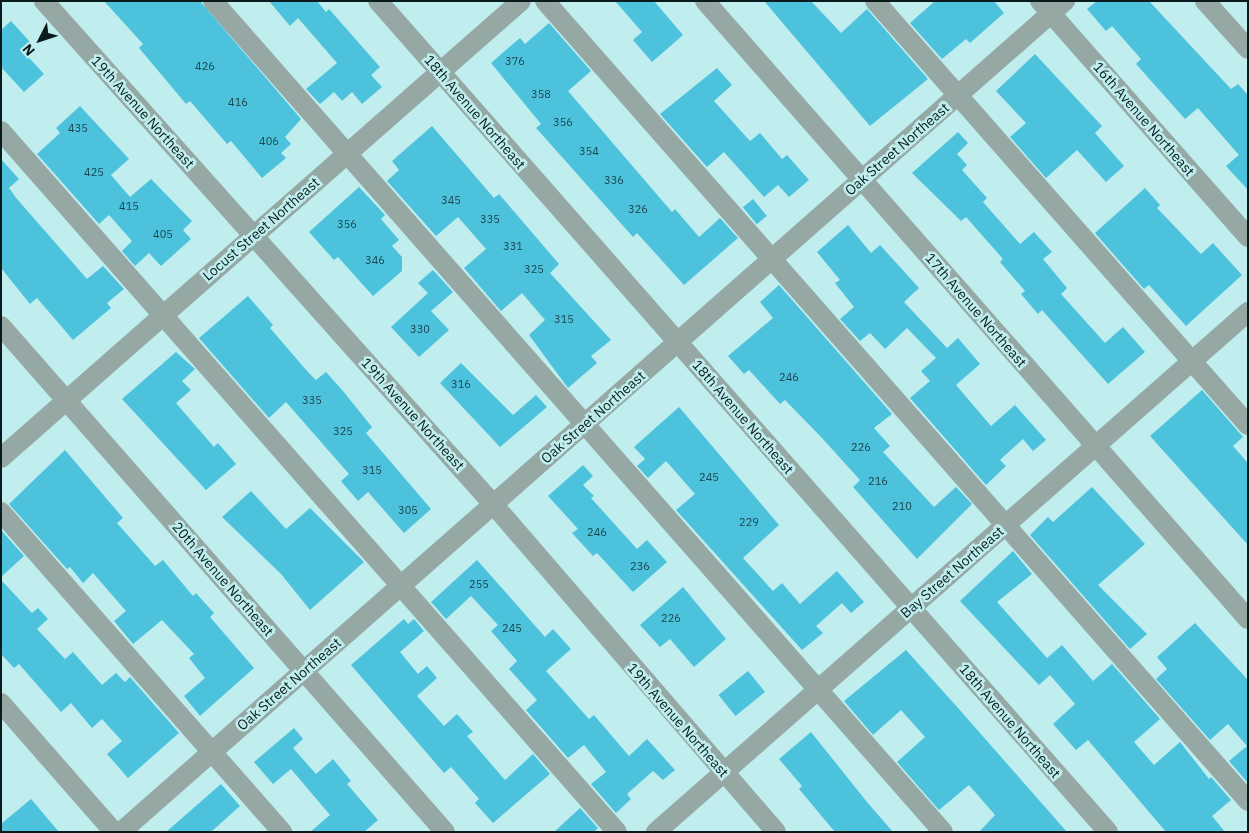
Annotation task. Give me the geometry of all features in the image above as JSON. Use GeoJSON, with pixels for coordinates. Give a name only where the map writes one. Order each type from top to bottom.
{"type":"FeatureCollection","features":[{"type":"Feature","properties":{"kind":"street","name":"19th Avenue Northeast"},"geometry":{"type":"LineString","coordinates":[[44,1],[493,504],[776,832]]}},
{"type":"Feature","properties":{"kind":"street"},"geometry":{"type":"LineString","coordinates":[[213,1],[943,832]]}},
{"type":"Feature","properties":{"kind":"street","name":"18th Avenue Northeast"},"geometry":{"type":"LineString","coordinates":[[378,1],[1108,832]]}},
{"type":"Feature","properties":{"kind":"street","name":"Locust Street Northeast"},"geometry":{"type":"LineString","coordinates":[[1,458],[520,1]]}},
{"type":"Feature","properties":{"kind":"street"},"geometry":{"type":"LineString","coordinates":[[545,1],[1248,801]]}},
{"type":"Feature","properties":{"kind":"street","name":"17th Avenue Northeast"},"geometry":{"type":"LineString","coordinates":[[705,1],[1248,619]]}},
{"type":"Feature","properties":{"kind":"street"},"geometry":{"type":"LineString","coordinates":[[875,1],[1248,425]]}},
{"type":"Feature","properties":{"kind":"street"},"geometry":{"type":"LineString","coordinates":[[1206,1],[1248,49]]}},
{"type":"Feature","properties":{"kind":"street","name":"Oak Street Northeast"},"geometry":{"type":"LineString","coordinates":[[121,832],[958,96],[1052,5]]}},
{"type":"Feature","properties":{"kind":"street","name":"16th Avenue Northeast"},"geometry":{"type":"LineString","coordinates":[[1052,5],[1248,237]]}},
{"type":"Feature","properties":{"kind":"street"},"geometry":{"type":"LineString","coordinates":[[1,131],[617,832]]}},
{"type":"Feature","properties":{"kind":"street","name":"Bay Street Northeast"},"geometry":{"type":"LineString","coordinates":[[656,832],[1248,312]]}},
{"type":"Feature","properties":{"kind":"street","name":"20th Avenue Northeast"},"geometry":{"type":"LineString","coordinates":[[1,326],[446,832]]}},
{"type":"Feature","properties":{"kind":"street"},"geometry":{"type":"LineString","coordinates":[[1,512],[282,832]]}},
{"type":"Feature","properties":{"kind":"street"},"geometry":{"type":"LineString","coordinates":[[1,703],[114,832]]}},
{"type":"Feature","properties":{"kind":"building"},"geometry":{"type":"Polygon","coordinates":[[[104,1],[200,1],[301,119],[285,137],[291,144],[281,153],[286,158],[262,178],[231,141],[227,144],[190,101],[186,104],[139,48],[143,44],[104,1]]]}},
{"type":"Feature","properties":{"kind":"building"},"geometry":{"type":"Polygon","coordinates":[[[269,1],[317,1],[326,12],[329,9],[380,67],[371,75],[382,87],[362,104],[352,92],[342,101],[334,92],[320,104],[306,89],[337,63],[298,18],[290,26],[269,1]]]}},
{"type":"Feature","properties":{"kind":"building"},"geometry":{"type":"Polygon","coordinates":[[[615,1],[654,1],[683,35],[652,62],[633,40],[642,32],[615,1]]]}},
{"type":"Feature","properties":{"kind":"building"},"geometry":{"type":"Polygon","coordinates":[[[764,1],[811,1],[841,33],[867,9],[928,79],[870,126],[764,1]]]}},
{"type":"Feature","properties":{"kind":"building"},"geometry":{"type":"Polygon","coordinates":[[[935,1],[994,1],[1004,13],[970,43],[966,39],[942,59],[910,23],[935,1]]]}},
{"type":"Feature","properties":{"kind":"building"},"geometry":{"type":"Polygon","coordinates":[[[1097,1],[1149,1],[1231,89],[1238,84],[1248,95],[1248,190],[1226,166],[1239,155],[1198,108],[1185,119],[1136,64],[1141,59],[1112,26],[1106,31],[1087,9],[1097,1]]]}},
{"type":"Feature","properties":{"kind":"building"},"geometry":{"type":"Polygon","coordinates":[[[11,21],[30,42],[21,49],[44,74],[24,92],[1,67],[1,30],[11,21]]]}},
{"type":"Feature","properties":{"kind":"building"},"geometry":{"type":"Polygon","coordinates":[[[549,23],[591,71],[568,91],[672,212],[675,209],[699,237],[720,218],[738,238],[684,285],[637,233],[633,237],[536,128],[541,124],[491,63],[520,38],[525,44],[549,23]]]}},
{"type":"Feature","properties":{"kind":"building"},"geometry":{"type":"Polygon","coordinates":[[[1035,54],[1102,126],[1095,133],[1124,166],[1106,182],[1077,150],[1046,178],[1010,137],[1026,123],[996,91],[1035,54]]]}},
{"type":"Feature","properties":{"kind":"building"},"geometry":{"type":"Polygon","coordinates":[[[717,68],[732,85],[714,101],[750,141],[760,133],[782,159],[787,155],[809,180],[789,197],[778,185],[764,197],[724,152],[707,167],[660,114],[717,68]]]}},
{"type":"Feature","properties":{"kind":"building"},"geometry":{"type":"Polygon","coordinates":[[[80,106],[129,159],[111,175],[130,197],[151,179],[192,221],[183,230],[191,239],[161,266],[149,253],[135,266],[122,251],[132,241],[109,215],[99,224],[37,154],[60,133],[56,128],[80,106]]]}},
{"type":"Feature","properties":{"kind":"building"},"geometry":{"type":"Polygon","coordinates":[[[432,126],[494,198],[499,194],[559,264],[550,273],[611,340],[591,356],[597,363],[568,388],[529,335],[545,320],[522,293],[501,311],[464,268],[486,249],[458,217],[436,236],[387,181],[399,170],[392,161],[432,126]]]}},
{"type":"Feature","properties":{"kind":"building"},"geometry":{"type":"Polygon","coordinates":[[[958,132],[968,143],[957,154],[967,165],[962,170],[987,198],[983,202],[1020,244],[1034,232],[1052,252],[1043,259],[1067,288],[1061,294],[1105,343],[1123,327],[1145,352],[1108,384],[1042,310],[1038,314],[1021,294],[1025,291],[1000,262],[1003,259],[966,217],[961,221],[912,173],[958,132]]]}},
{"type":"Feature","properties":{"kind":"building"},"geometry":{"type":"Polygon","coordinates":[[[1,159],[19,179],[9,188],[87,279],[103,266],[124,289],[107,303],[111,308],[73,340],[37,298],[30,304],[1,268],[1,159]]]}},
{"type":"Feature","properties":{"kind":"building"},"geometry":{"type":"Polygon","coordinates":[[[359,187],[385,215],[381,219],[399,240],[392,246],[402,257],[402,271],[373,296],[338,257],[334,260],[309,232],[359,187]]]}},
{"type":"Feature","properties":{"kind":"building"},"geometry":{"type":"Polygon","coordinates":[[[1145,188],[1160,205],[1157,208],[1201,254],[1213,243],[1242,275],[1186,326],[1149,285],[1144,289],[1095,233],[1145,188]]]}},
{"type":"Feature","properties":{"kind":"building"},"geometry":{"type":"Polygon","coordinates":[[[753,199],[767,216],[757,224],[743,207],[753,199]]]}},
{"type":"Feature","properties":{"kind":"building"},"geometry":{"type":"Polygon","coordinates":[[[848,225],[871,253],[880,245],[919,288],[904,302],[947,348],[958,338],[980,364],[956,385],[991,426],[1015,405],[1046,440],[1033,451],[1023,439],[1000,460],[1006,466],[986,485],[910,398],[930,381],[921,371],[936,358],[907,328],[885,349],[870,333],[860,341],[840,319],[854,307],[835,283],[840,280],[817,252],[848,225]]]}},
{"type":"Feature","properties":{"kind":"building"},"geometry":{"type":"Polygon","coordinates":[[[433,270],[453,292],[431,311],[449,330],[419,357],[391,327],[428,293],[418,283],[433,270]]]}},
{"type":"Feature","properties":{"kind":"building"},"geometry":{"type":"Polygon","coordinates":[[[779,285],[892,414],[874,428],[890,446],[883,452],[934,507],[956,487],[972,504],[917,559],[853,487],[860,480],[822,438],[785,400],[780,404],[749,370],[744,374],[728,356],[773,318],[760,302],[779,285]]]}},
{"type":"Feature","properties":{"kind":"building"},"geometry":{"type":"Polygon","coordinates":[[[248,296],[273,325],[270,328],[316,380],[326,372],[343,391],[372,427],[366,433],[431,509],[404,533],[368,492],[358,501],[341,481],[349,474],[286,402],[269,418],[199,338],[248,296]]]}},
{"type":"Feature","properties":{"kind":"building"},"geometry":{"type":"Polygon","coordinates":[[[176,352],[195,369],[182,381],[191,390],[176,403],[214,447],[218,443],[236,464],[206,490],[122,399],[176,352]]]}},
{"type":"Feature","properties":{"kind":"building"},"geometry":{"type":"Polygon","coordinates":[[[461,363],[513,415],[536,395],[547,407],[500,447],[440,383],[461,363]]]}},
{"type":"Feature","properties":{"kind":"building"},"geometry":{"type":"Polygon","coordinates":[[[1202,390],[1243,437],[1233,446],[1248,463],[1248,545],[1150,436],[1202,390]]]}},
{"type":"Feature","properties":{"kind":"building"},"geometry":{"type":"Polygon","coordinates":[[[679,407],[779,525],[743,558],[773,591],[782,583],[800,604],[837,571],[864,602],[851,613],[842,603],[816,626],[823,633],[802,650],[676,510],[695,494],[666,461],[648,478],[637,466],[645,459],[634,447],[679,407]]]}},
{"type":"Feature","properties":{"kind":"building"},"geometry":{"type":"Polygon","coordinates":[[[65,450],[123,518],[117,523],[155,566],[163,560],[193,596],[196,593],[214,613],[210,617],[254,668],[200,716],[184,696],[205,678],[189,658],[194,654],[162,620],[133,644],[114,621],[126,611],[93,573],[83,583],[70,567],[67,569],[9,504],[65,450]]]}},
{"type":"Feature","properties":{"kind":"building"},"geometry":{"type":"Polygon","coordinates":[[[583,465],[593,476],[583,485],[594,496],[591,498],[637,549],[647,540],[667,562],[633,592],[597,553],[593,556],[572,533],[578,529],[548,496],[583,465]]]}},
{"type":"Feature","properties":{"kind":"building"},"geometry":{"type":"Polygon","coordinates":[[[1092,487],[1145,544],[1098,585],[1147,634],[1130,649],[1030,535],[1048,517],[1053,522],[1092,487]]]}},
{"type":"Feature","properties":{"kind":"building"},"geometry":{"type":"Polygon","coordinates":[[[251,491],[286,529],[310,508],[364,562],[310,610],[281,574],[222,517],[251,491]]]}},
{"type":"Feature","properties":{"kind":"building"},"geometry":{"type":"Polygon","coordinates":[[[1,530],[24,556],[1,577],[1,530]]]}},
{"type":"Feature","properties":{"kind":"building"},"geometry":{"type":"Polygon","coordinates":[[[1013,551],[1032,574],[997,602],[1047,658],[1062,645],[1093,681],[1112,664],[1160,719],[1134,742],[1154,765],[1180,742],[1209,779],[1211,777],[1231,800],[1212,816],[1225,832],[1166,832],[1088,740],[1076,750],[1053,724],[1075,704],[1050,675],[1039,685],[960,601],[1013,551]]]}},
{"type":"Feature","properties":{"kind":"building"},"geometry":{"type":"Polygon","coordinates":[[[477,560],[545,637],[553,629],[571,649],[546,671],[589,719],[594,715],[629,756],[647,739],[675,770],[663,780],[653,771],[627,794],[631,799],[616,813],[591,784],[606,772],[584,745],[568,758],[526,710],[537,700],[509,669],[517,661],[491,631],[498,625],[471,596],[446,619],[431,602],[477,560]]]}},
{"type":"Feature","properties":{"kind":"building"},"geometry":{"type":"Polygon","coordinates":[[[1,580],[32,613],[38,608],[48,619],[37,629],[65,659],[73,652],[102,685],[116,673],[125,682],[130,677],[179,733],[128,778],[107,754],[122,741],[102,719],[92,728],[71,703],[61,712],[19,664],[14,668],[1,654],[1,580]]]}},
{"type":"Feature","properties":{"kind":"building"},"geometry":{"type":"Polygon","coordinates":[[[683,587],[726,639],[694,667],[670,639],[660,647],[640,625],[683,587]]]}},
{"type":"Feature","properties":{"kind":"building"},"geometry":{"type":"Polygon","coordinates":[[[404,619],[408,624],[414,619],[424,631],[400,652],[418,674],[427,666],[437,678],[417,696],[444,726],[457,714],[473,732],[467,736],[505,780],[533,754],[550,774],[493,823],[475,803],[479,799],[451,767],[444,773],[351,665],[404,619]]]}},
{"type":"Feature","properties":{"kind":"building"},"geometry":{"type":"Polygon","coordinates":[[[1195,623],[1248,680],[1248,783],[1229,761],[1247,746],[1228,724],[1210,740],[1156,679],[1167,669],[1157,657],[1195,623]]]}},
{"type":"Feature","properties":{"kind":"building"},"geometry":{"type":"Polygon","coordinates":[[[906,650],[1067,832],[979,832],[995,815],[969,785],[939,810],[897,762],[925,737],[901,710],[873,735],[844,701],[906,650]]]}},
{"type":"Feature","properties":{"kind":"building"},"geometry":{"type":"Polygon","coordinates":[[[748,671],[765,692],[735,716],[718,695],[748,671]]]}},
{"type":"Feature","properties":{"kind":"building"},"geometry":{"type":"Polygon","coordinates":[[[294,728],[303,739],[293,748],[316,774],[333,759],[351,781],[347,784],[378,820],[364,832],[310,832],[330,815],[291,769],[273,784],[254,762],[294,728]]]}},
{"type":"Feature","properties":{"kind":"building"},"geometry":{"type":"Polygon","coordinates":[[[811,732],[893,832],[835,832],[799,789],[802,786],[779,759],[811,732]]]}},
{"type":"Feature","properties":{"kind":"building"},"geometry":{"type":"Polygon","coordinates":[[[221,784],[240,806],[211,832],[166,832],[221,784]]]}},
{"type":"Feature","properties":{"kind":"building"},"geometry":{"type":"Polygon","coordinates":[[[31,799],[59,832],[1,832],[1,824],[31,799]]]}},
{"type":"Feature","properties":{"kind":"building"},"geometry":{"type":"Polygon","coordinates":[[[580,808],[598,828],[594,832],[554,832],[580,808]]]}}]}
